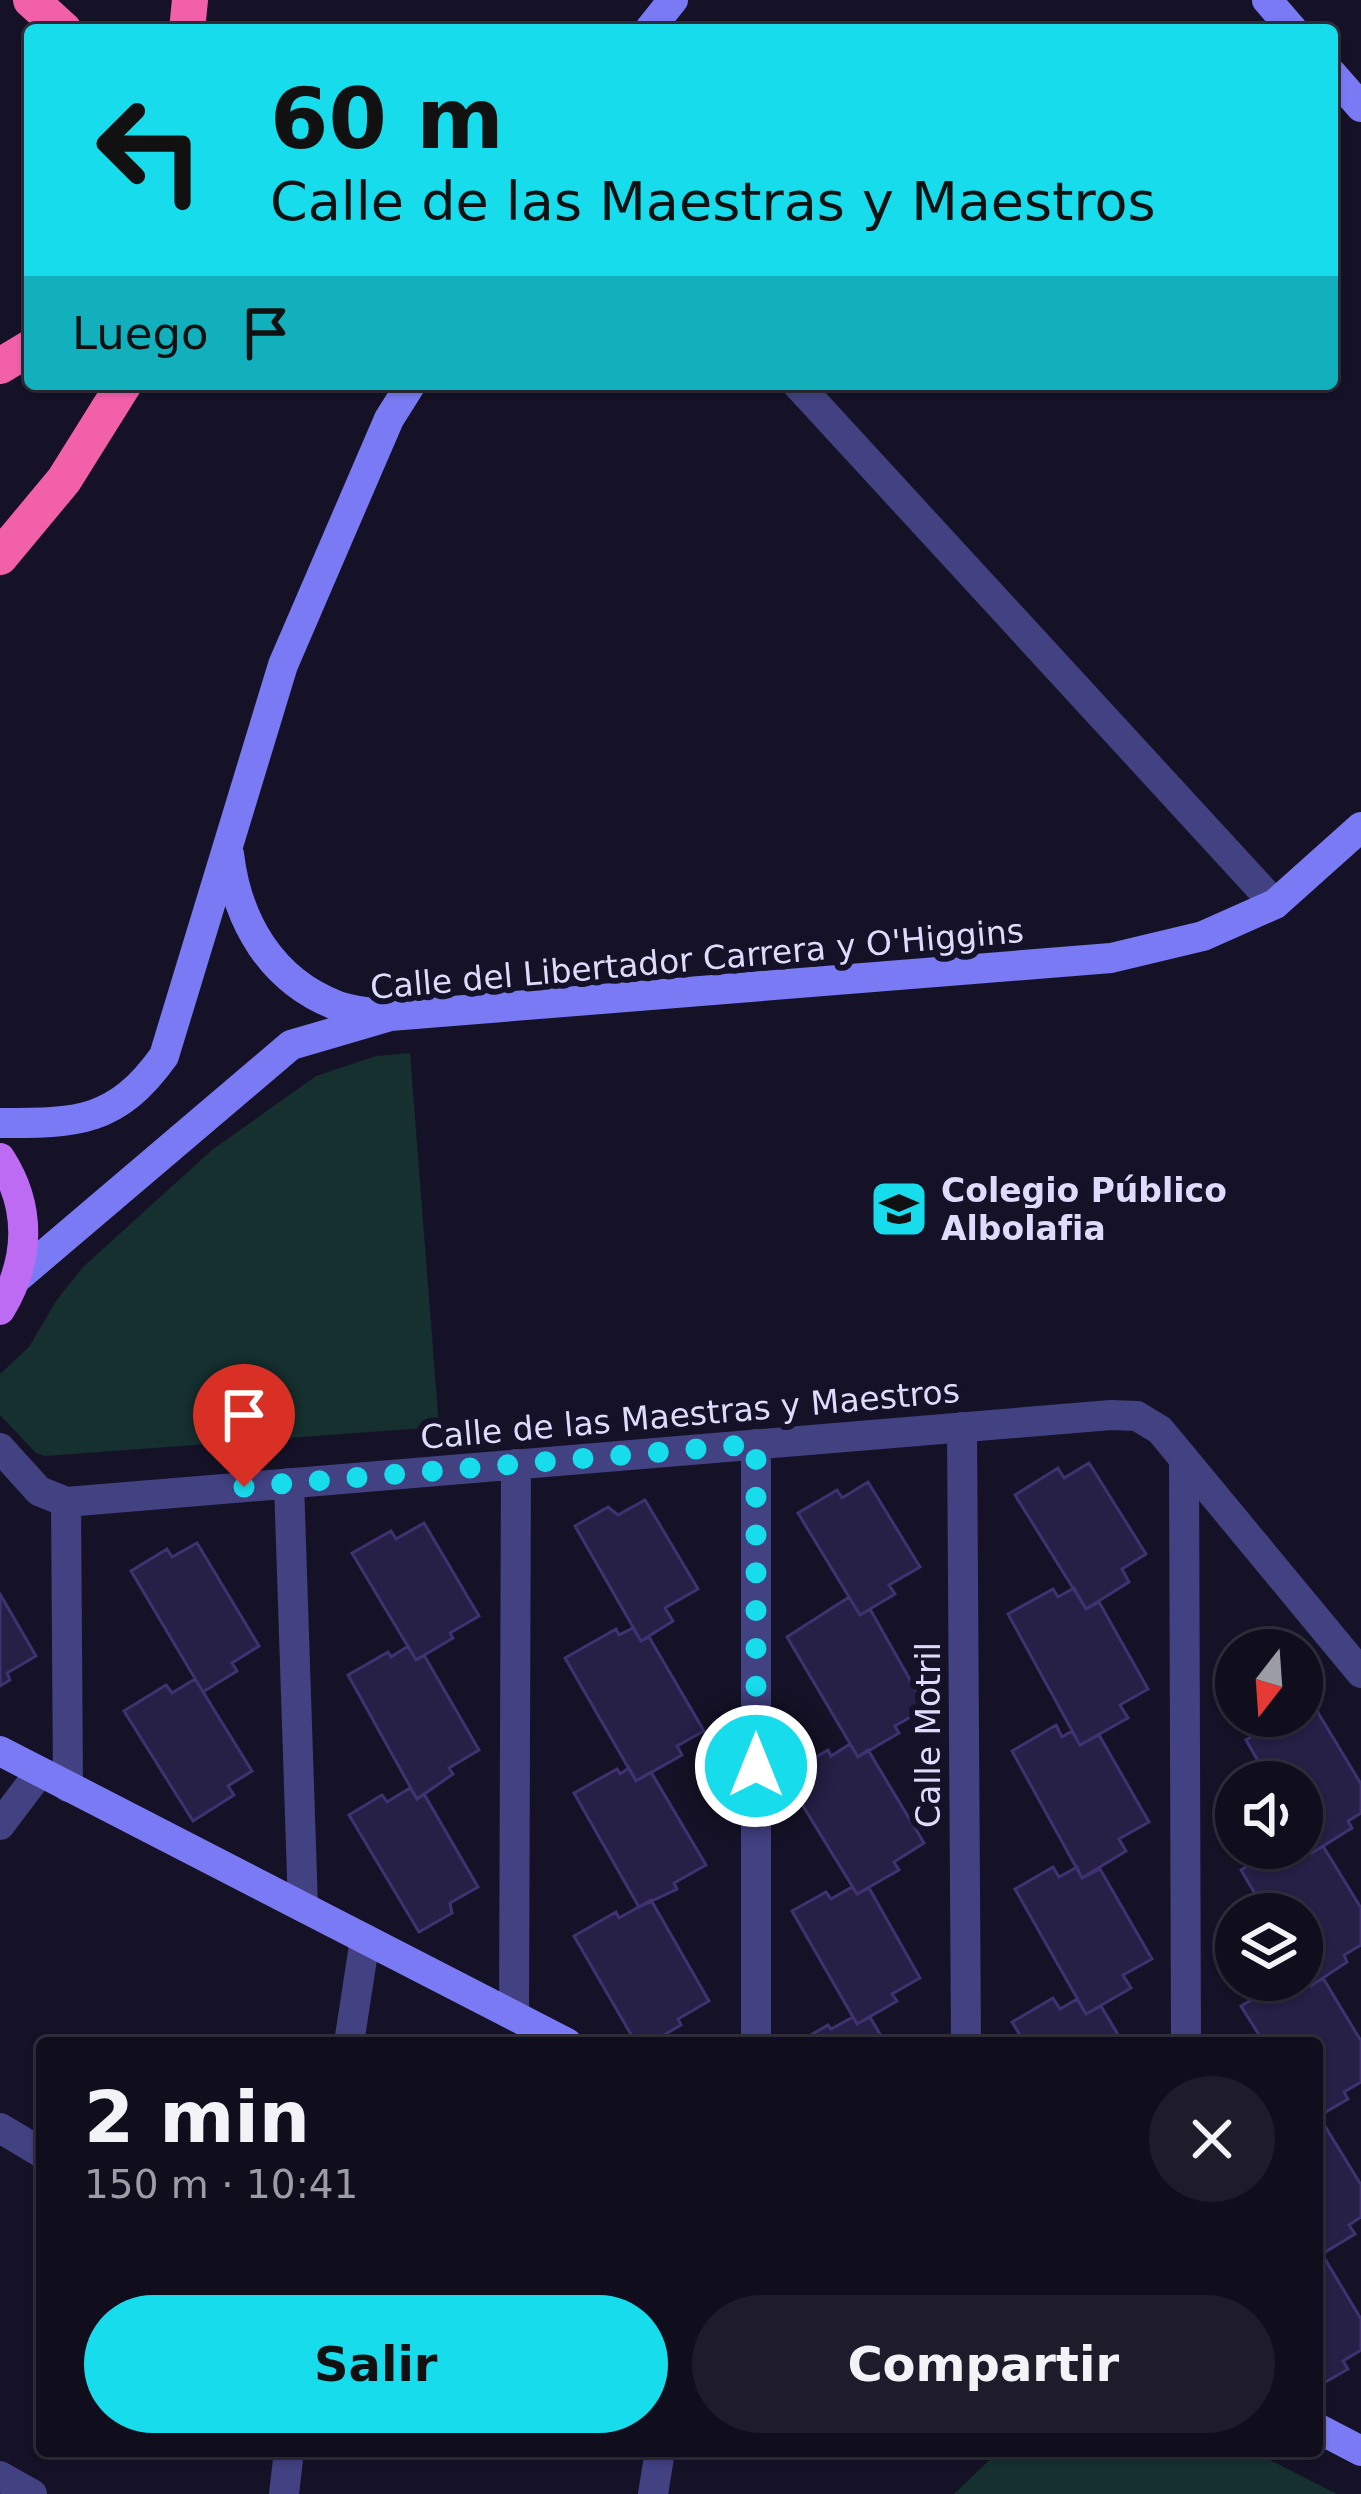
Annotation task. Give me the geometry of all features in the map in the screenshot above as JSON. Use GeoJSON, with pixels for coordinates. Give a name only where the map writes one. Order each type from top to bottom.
{"type":"FeatureCollection","features":[{"type":"Feature","properties":{"kind":"highway"},"geometry":{"type":"LineString","coordinates":[[31,0],[57,24]]}},
{"type":"Feature","properties":{"kind":"highway"},"geometry":{"type":"LineString","coordinates":[[0,557],[64,480],[120,390]]}},
{"type":"Feature","properties":{"kind":"main road"},"geometry":{"type":"LineString","coordinates":[[0,1157],[23,1209],[25,1244],[17,1278],[0,1310]]}},
{"type":"Feature","properties":{"kind":"street"},"geometry":{"type":"LineString","coordinates":[[654,24],[673,0]]}},
{"type":"Feature","properties":{"kind":"street"},"geometry":{"type":"LineString","coordinates":[[1267,0],[1288,24]]}},
{"type":"Feature","properties":{"kind":"street"},"geometry":{"type":"LineString","coordinates":[[1338,81],[1361,107]]}},
{"type":"Feature","properties":{"kind":"street"},"geometry":{"type":"LineString","coordinates":[[0,1123],[59,1123],[113,1109],[141,1087],[164,1056],[284,665],[389,419],[407,390]]}},
{"type":"Feature","properties":{"kind":"street"},"geometry":{"type":"LineString","coordinates":[[803,390],[1275,904]]}},
{"type":"Feature","properties":{"kind":"street","name":"Calle del Libertador Carrera y O'Higgins"},"geometry":{"type":"LineString","coordinates":[[17,1278],[291,1045],[390,1016],[1111,958],[1203,936],[1275,904],[1361,827]]}},
{"type":"Feature","properties":{"kind":"street"},"geometry":{"type":"LineString","coordinates":[[228,842],[234,894],[256,941],[292,980],[338,1006],[390,1016]]}},
{"type":"Feature","properties":{"kind":"street","name":"Calle de las Maestras y Maestros"},"geometry":{"type":"LineString","coordinates":[[67,1502],[1137,1416],[1160,1430],[1361,1673]]}},
{"type":"Feature","properties":{"kind":"street","name":"Calle Motril"},"geometry":{"type":"LineString","coordinates":[[962,1427],[966,2037]]}},
{"type":"Feature","properties":{"kind":"street"},"geometry":{"type":"LineString","coordinates":[[756,1444],[756,2037]]}},
{"type":"Feature","properties":{"kind":"street"},"geometry":{"type":"LineString","coordinates":[[0,1448],[39,1491],[67,1502],[68,1786]]}},
{"type":"Feature","properties":{"kind":"street"},"geometry":{"type":"LineString","coordinates":[[1184,1462],[1186,2037]]}},
{"type":"Feature","properties":{"kind":"street"},"geometry":{"type":"LineString","coordinates":[[514,2015],[516,1464]]}},
{"type":"Feature","properties":{"kind":"street"},"geometry":{"type":"LineString","coordinates":[[289,1484],[303,1907]]}},
{"type":"Feature","properties":{"kind":"street"},"geometry":{"type":"LineString","coordinates":[[0,1751],[556,2037]]}},
{"type":"Feature","properties":{"kind":"street"},"geometry":{"type":"LineString","coordinates":[[0,1825],[40,1772]]}},
{"type":"Feature","properties":{"kind":"street"},"geometry":{"type":"LineString","coordinates":[[351,2037],[365,1940]]}},
{"type":"Feature","properties":{"kind":"street"},"geometry":{"type":"LineString","coordinates":[[0,2128],[36,2149]]}},
{"type":"Feature","properties":{"kind":"street"},"geometry":{"type":"LineString","coordinates":[[1323,2431],[1361,2451]]}},
{"type":"Feature","properties":{"kind":"street"},"geometry":{"type":"LineString","coordinates":[[284,2494],[289,2457]]}},
{"type":"Feature","properties":{"kind":"street"},"geometry":{"type":"LineString","coordinates":[[653,2494],[659,2457]]}},
{"type":"Feature","properties":{"kind":"street"},"geometry":{"type":"LineString","coordinates":[[0,2476],[32,2494]]}},
{"type":"Feature","properties":{"kind":"green space"},"geometry":{"type":"Polygon","coordinates":[[[410,1053],[439,1427],[36,1453],[0,1415],[0,1374],[29,1347],[83,1267],[212,1150],[316,1076],[376,1056],[410,1053]]]}},
{"type":"Feature","properties":{"kind":"green space"},"geometry":{"type":"Polygon","coordinates":[[[993,2457],[1264,2457],[1337,2494],[954,2494],[993,2457]]]}},
{"type":"Feature","properties":{"kind":"building"},"geometry":{"type":"Polygon","coordinates":[[[1089,1463],[1146,1554],[1122,1569],[1129,1582],[1086,1609],[1015,1495],[1058,1468],[1064,1478],[1089,1463]]]}},
{"type":"Feature","properties":{"kind":"building"},"geometry":{"type":"Polygon","coordinates":[[[868,1482],[920,1567],[889,1585],[895,1594],[860,1615],[798,1513],[837,1490],[842,1498],[868,1482]]]}},
{"type":"Feature","properties":{"kind":"building"},"geometry":{"type":"Polygon","coordinates":[[[645,1500],[698,1589],[665,1608],[673,1621],[641,1641],[575,1526],[608,1507],[618,1515],[645,1500]]]}},
{"type":"Feature","properties":{"kind":"building"},"geometry":{"type":"Polygon","coordinates":[[[424,1523],[479,1616],[416,1660],[352,1553],[391,1531],[396,1539],[424,1523]]]}},
{"type":"Feature","properties":{"kind":"building"},"geometry":{"type":"Polygon","coordinates":[[[197,1543],[259,1646],[232,1663],[237,1671],[203,1692],[131,1571],[167,1549],[172,1557],[197,1543]]]}},
{"type":"Feature","properties":{"kind":"building"},"geometry":{"type":"Polygon","coordinates":[[[1074,1588],[1086,1609],[1099,1602],[1148,1689],[1120,1705],[1128,1718],[1080,1745],[1008,1614],[1053,1589],[1058,1597],[1074,1588]]]}},
{"type":"Feature","properties":{"kind":"building"},"geometry":{"type":"Polygon","coordinates":[[[0,1594],[36,1656],[7,1673],[10,1680],[0,1686],[0,1594]]]}},
{"type":"Feature","properties":{"kind":"building"},"geometry":{"type":"Polygon","coordinates":[[[849,1597],[860,1615],[870,1609],[926,1708],[895,1726],[899,1733],[858,1757],[787,1637],[849,1597]]]}},
{"type":"Feature","properties":{"kind":"building"},"geometry":{"type":"Polygon","coordinates":[[[633,1628],[641,1641],[649,1637],[704,1731],[677,1746],[682,1755],[636,1781],[565,1658],[616,1629],[619,1635],[633,1628]]]}},
{"type":"Feature","properties":{"kind":"building"},"geometry":{"type":"Polygon","coordinates":[[[408,1646],[416,1660],[424,1655],[479,1750],[449,1768],[453,1774],[417,1799],[348,1675],[408,1646]]]}},
{"type":"Feature","properties":{"kind":"building"},"geometry":{"type":"Polygon","coordinates":[[[195,1679],[252,1771],[228,1786],[234,1795],[193,1821],[124,1711],[166,1685],[172,1693],[195,1679]]]}},
{"type":"Feature","properties":{"kind":"building"},"geometry":{"type":"Polygon","coordinates":[[[1323,1721],[1361,1784],[1361,1813],[1348,1821],[1352,1828],[1323,1846],[1323,1761],[1258,1761],[1246,1740],[1323,1737],[1323,1721]]]}},
{"type":"Feature","properties":{"kind":"building"},"geometry":{"type":"Polygon","coordinates":[[[1056,1725],[1062,1737],[1072,1731],[1080,1745],[1099,1735],[1149,1822],[1119,1839],[1126,1851],[1082,1878],[1012,1751],[1056,1725]]]}},
{"type":"Feature","properties":{"kind":"building"},"geometry":{"type":"Polygon","coordinates":[[[850,1744],[858,1757],[868,1750],[924,1843],[894,1862],[899,1870],[857,1894],[784,1775],[828,1750],[831,1756],[850,1744]]]}},
{"type":"Feature","properties":{"kind":"building"},"geometry":{"type":"Polygon","coordinates":[[[629,1768],[636,1781],[651,1772],[706,1865],[674,1883],[677,1889],[639,1907],[574,1793],[617,1769],[620,1774],[629,1768]]]}},
{"type":"Feature","properties":{"kind":"building"},"geometry":{"type":"Polygon","coordinates":[[[410,1788],[417,1799],[424,1794],[478,1887],[450,1903],[452,1913],[419,1932],[349,1815],[382,1795],[387,1802],[410,1788]]]}},
{"type":"Feature","properties":{"kind":"building"},"geometry":{"type":"Polygon","coordinates":[[[1323,1846],[1361,1908],[1361,1945],[1344,1955],[1347,1962],[1323,1978],[1323,1893],[1255,1893],[1241,1870],[1323,1869],[1323,1846]]]}},
{"type":"Feature","properties":{"kind":"building"},"geometry":{"type":"Polygon","coordinates":[[[1053,1867],[1059,1877],[1077,1867],[1082,1878],[1100,1869],[1152,1959],[1123,1975],[1131,1988],[1086,2014],[1015,1889],[1053,1867]]]}},
{"type":"Feature","properties":{"kind":"building"},"geometry":{"type":"Polygon","coordinates":[[[852,1887],[857,1894],[869,1888],[920,1978],[892,1994],[897,2001],[857,2024],[792,1911],[826,1892],[831,1899],[852,1887]]]}},
{"type":"Feature","properties":{"kind":"building"},"geometry":{"type":"Polygon","coordinates":[[[651,1900],[709,2001],[678,2019],[681,2025],[660,2037],[633,2037],[574,1936],[616,1912],[619,1918],[651,1900]]]}},
{"type":"Feature","properties":{"kind":"building"},"geometry":{"type":"Polygon","coordinates":[[[1323,1978],[1361,2041],[1361,2082],[1344,2092],[1348,2099],[1323,2114],[1323,2037],[1260,2037],[1241,2006],[1250,2001],[1323,2001],[1323,1978]]]}},
{"type":"Feature","properties":{"kind":"building"},"geometry":{"type":"Polygon","coordinates":[[[1053,1998],[1060,2009],[1077,1999],[1086,2014],[1101,2006],[1119,2037],[1021,2037],[1012,2022],[1053,1998]]]}},
{"type":"Feature","properties":{"kind":"building"},"geometry":{"type":"Polygon","coordinates":[[[853,2017],[857,2024],[870,2017],[882,2037],[807,2037],[828,2025],[831,2029],[853,2017]]]}},
{"type":"Feature","properties":{"kind":"building"},"geometry":{"type":"Polygon","coordinates":[[[1323,2123],[1361,2185],[1361,2217],[1349,2225],[1355,2234],[1323,2253],[1323,2123]]]}},
{"type":"Feature","properties":{"kind":"building"},"geometry":{"type":"Polygon","coordinates":[[[1323,2256],[1361,2319],[1361,2350],[1343,2361],[1348,2369],[1323,2384],[1323,2256]]]}},
{"type":"Feature","properties":{"kind":"place","name":"Colegio Público Albolafia"},"geometry":{"type":"Point","coordinates":[899,1209]}},
{"type":"Feature","properties":{"kind":"route"},"geometry":{"type":"LineString","coordinates":[[244,1487],[756,1444],[756,1766]]}}]}
